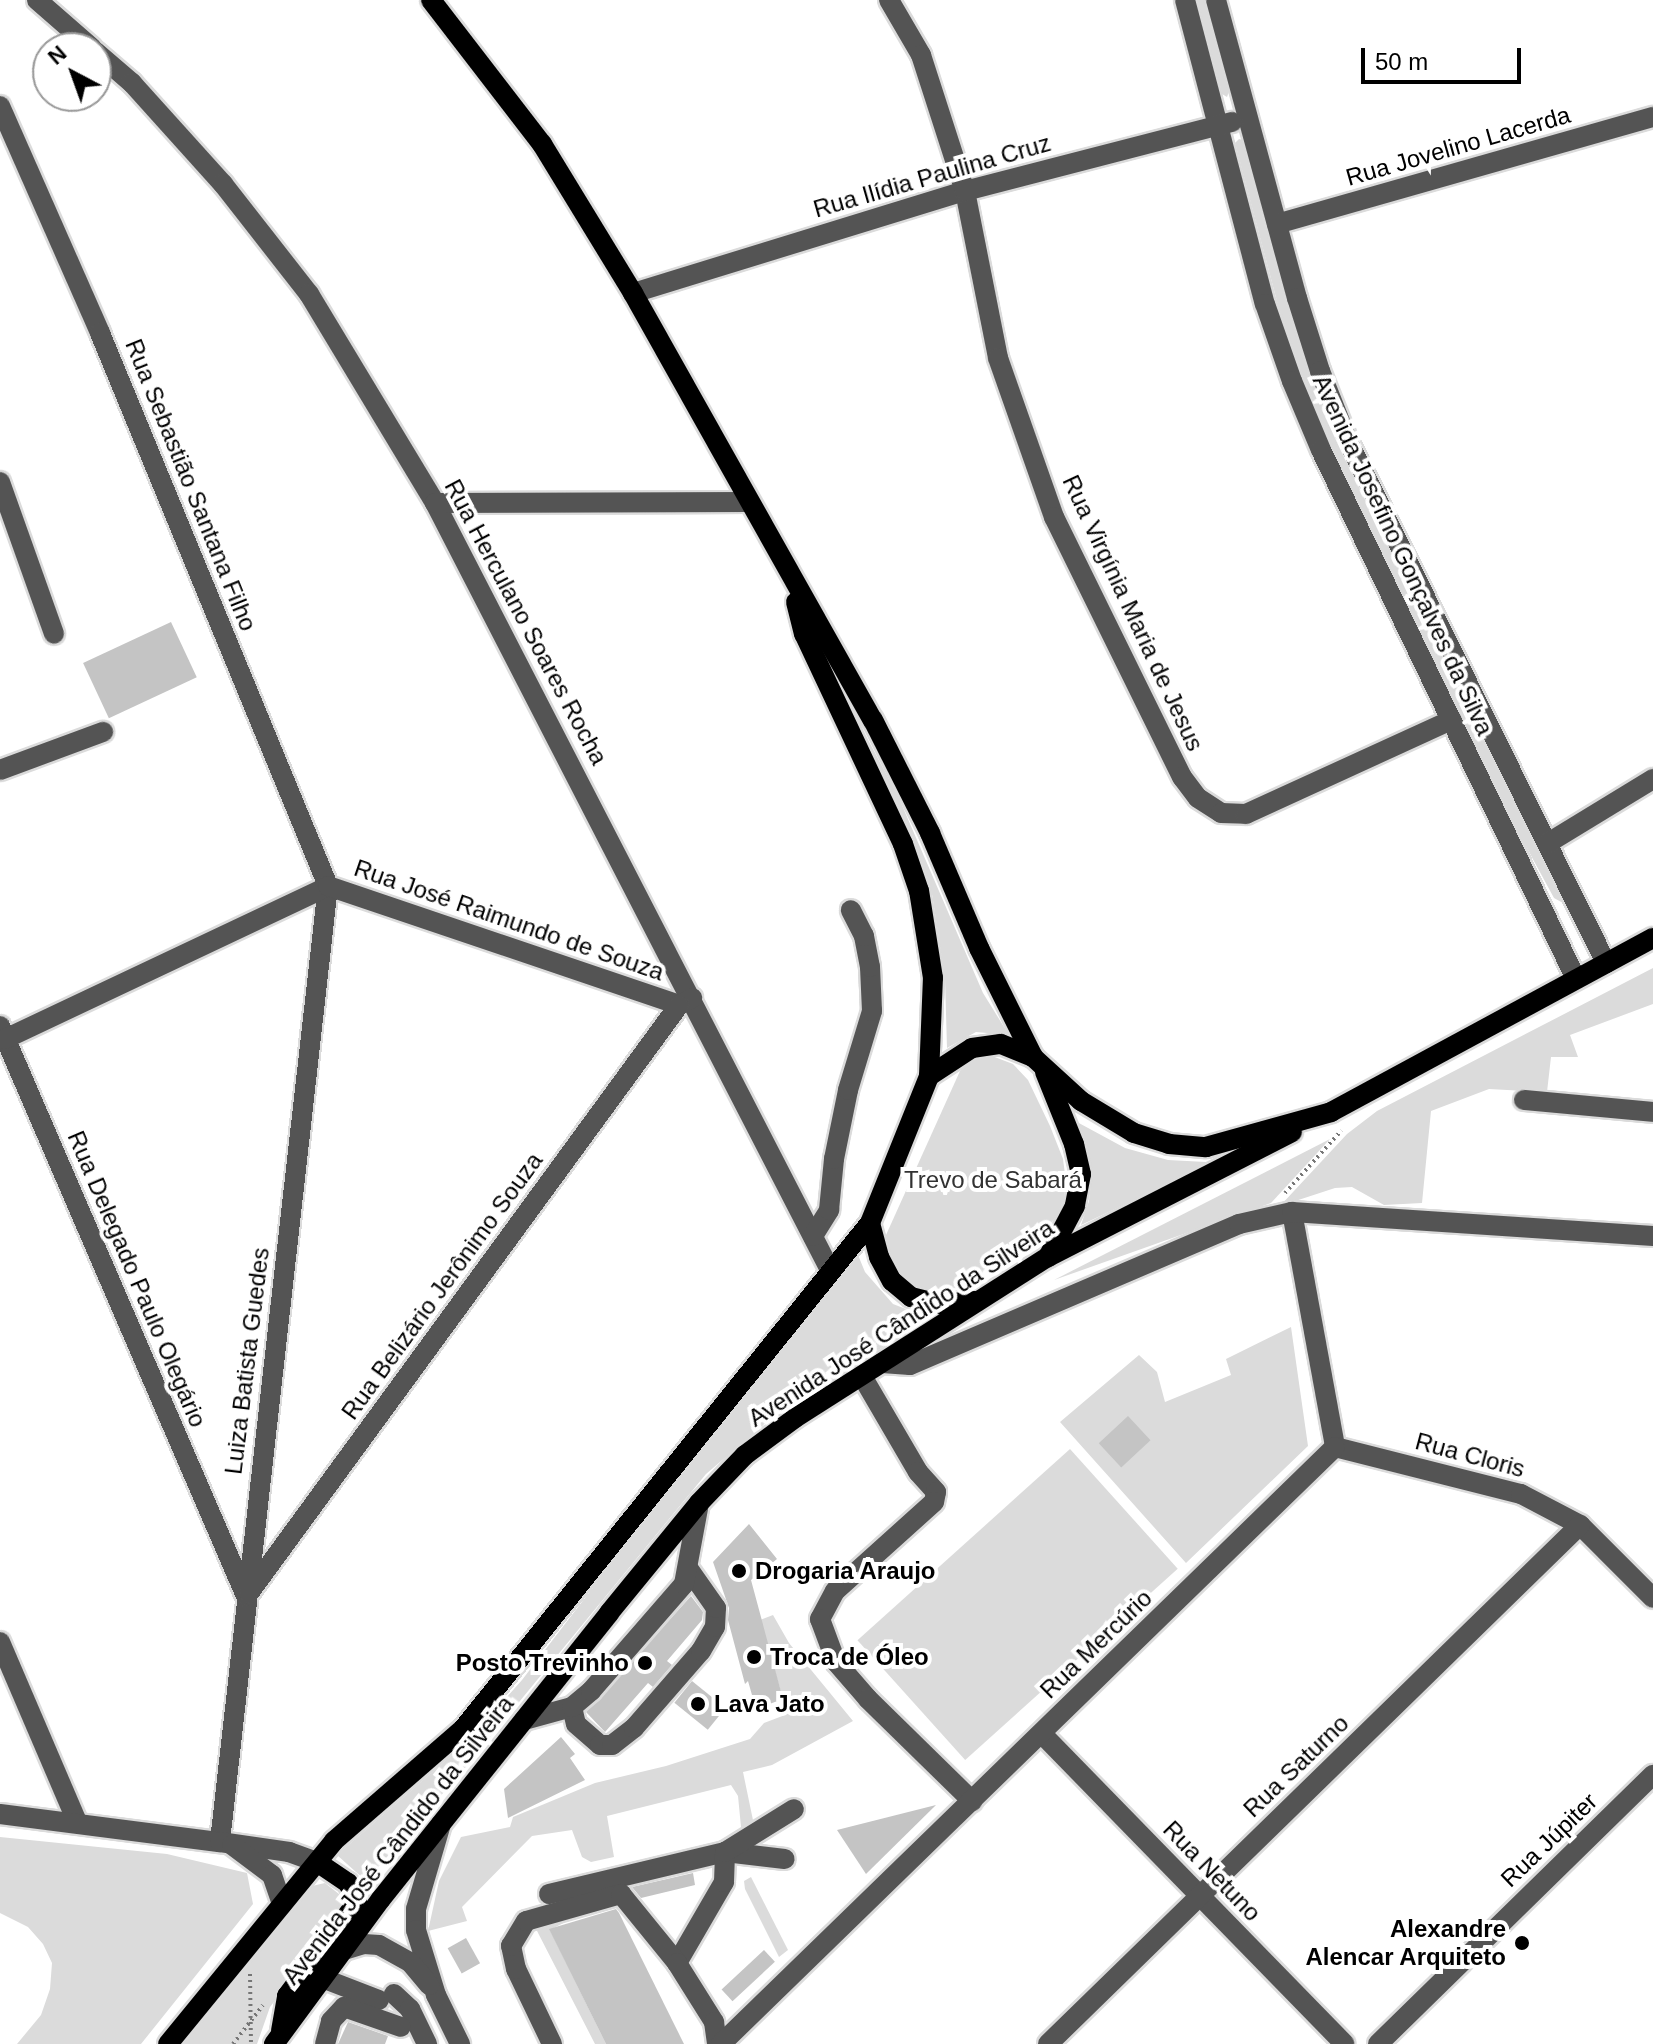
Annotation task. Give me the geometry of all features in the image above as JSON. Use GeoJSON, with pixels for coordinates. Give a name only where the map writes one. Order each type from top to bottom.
{"type":"FeatureCollection","features":[{"type":"Feature","properties":{"kind":"main road"},"geometry":{"type":"LineString","coordinates":[[431,0],[542,144],[633,293],[873,720],[916,805],[979,948],[1037,1061],[1074,1144],[1081,1174],[1075,1206],[1048,1257]]}},
{"type":"Feature","properties":{"kind":"main road","name":"Avenida José Cândido da Silveira"},"geometry":{"type":"LineString","coordinates":[[168,2044],[334,1841],[463,1729],[870,1223],[929,1076],[933,978],[919,891],[903,844],[804,634],[789,575]]}},
{"type":"Feature","properties":{"kind":"main road"},"geometry":{"type":"LineString","coordinates":[[929,1076],[972,1048],[1001,1044],[1037,1061],[1081,1101],[1134,1133],[1169,1144],[1206,1147],[1338,1119],[1576,979],[1653,938]]}},
{"type":"Feature","properties":{"kind":"main road","name":"Avenida José Cândido da Silveira"},"geometry":{"type":"LineString","coordinates":[[279,2041],[331,1965],[441,1823],[699,1503],[745,1455],[975,1301],[1048,1257],[1338,1119]]}},
{"type":"Feature","properties":{"kind":"main road"},"geometry":{"type":"LineString","coordinates":[[870,1223],[879,1257],[892,1281],[911,1297],[940,1304],[975,1301]]}},
{"type":"Feature","properties":{"kind":"main road"},"geometry":{"type":"LineString","coordinates":[[279,2041],[287,1996],[357,1902],[348,1883],[317,1862]]}},
{"type":"Feature","properties":{"kind":"street","name":"Rua Herculano Soares Rocha"},"geometry":{"type":"LineString","coordinates":[[37,0],[73,32]]}},
{"type":"Feature","properties":{"kind":"street","name":"Rua Virgínia Maria de Jesus"},"geometry":{"type":"LineString","coordinates":[[889,0],[921,55],[965,191],[998,358],[1054,517],[1182,777],[1198,798],[1221,813],[1246,814],[1451,720]]}},
{"type":"Feature","properties":{"kind":"street","name":"Avenida Josefino Gonçalves da Silva"},"geometry":{"type":"LineString","coordinates":[[1185,0],[1265,304],[1292,381],[1321,450],[1576,979]]}},
{"type":"Feature","properties":{"kind":"street","name":"Avenida Josefino Gonçalves da Silva"},"geometry":{"type":"LineString","coordinates":[[1216,0],[1320,371],[1347,439],[1606,963]]}},
{"type":"Feature","properties":{"kind":"street","name":"Rua Herculano Soares Rocha"},"geometry":{"type":"LineString","coordinates":[[112,66],[132,83],[223,184],[309,294],[435,503],[685,1001],[830,1270]]}},
{"type":"Feature","properties":{"kind":"street","name":"Rua Sebastião Santana Filho"},"geometry":{"type":"LineString","coordinates":[[0,106],[8,151],[100,333],[328,886]]}},
{"type":"Feature","properties":{"kind":"street","name":"Rua Ilídia Paulina Cruz"},"geometry":{"type":"LineString","coordinates":[[633,293],[965,191],[1248,117]]}},
{"type":"Feature","properties":{"kind":"street","name":"Rua Jovelino Lacerda"},"geometry":{"type":"LineString","coordinates":[[1277,224],[1653,117]]}},
{"type":"Feature","properties":{"kind":"street"},"geometry":{"type":"LineString","coordinates":[[0,482],[54,634]]}},
{"type":"Feature","properties":{"kind":"street"},"geometry":{"type":"LineString","coordinates":[[435,503],[749,502]]}},
{"type":"Feature","properties":{"kind":"street"},"geometry":{"type":"LineString","coordinates":[[0,770],[103,732]]}},
{"type":"Feature","properties":{"kind":"street"},"geometry":{"type":"LineString","coordinates":[[1548,843],[1653,779]]}},
{"type":"Feature","properties":{"kind":"street","name":"Rua José Raimundo de Souza"},"geometry":{"type":"LineString","coordinates":[[2,1032],[328,886],[685,1001]]}},
{"type":"Feature","properties":{"kind":"street","name":"Luiza Batista Guedes"},"geometry":{"type":"LineString","coordinates":[[224,1842],[246,1596],[328,886]]}},
{"type":"Feature","properties":{"kind":"street"},"geometry":{"type":"LineString","coordinates":[[813,1236],[829,1210],[834,1159],[848,1090],[872,1011],[870,967],[864,936],[851,910]]}},
{"type":"Feature","properties":{"kind":"street","name":"Rua Belizário Jerônimo Souza"},"geometry":{"type":"LineString","coordinates":[[246,1596],[685,1001]]}},
{"type":"Feature","properties":{"kind":"street","name":"Rua Delegado Paulo Olegário"},"geometry":{"type":"LineString","coordinates":[[2,1032],[246,1596]]}},
{"type":"Feature","properties":{"kind":"street"},"geometry":{"type":"LineString","coordinates":[[1524,1100],[1653,1112]]}},
{"type":"Feature","properties":{"kind":"street"},"geometry":{"type":"LineString","coordinates":[[1292,1212],[1335,1447]]}},
{"type":"Feature","properties":{"kind":"street"},"geometry":{"type":"LineString","coordinates":[[882,1363],[910,1365],[1239,1224],[1292,1212],[1653,1236]]}},
{"type":"Feature","properties":{"kind":"street"},"geometry":{"type":"LineString","coordinates":[[862,1376],[918,1472],[936,1492],[934,1502],[835,1591],[820,1619],[836,1662],[868,1699],[972,1801]]}},
{"type":"Feature","properties":{"kind":"street","name":"Rua Cloris"},"geometry":{"type":"LineString","coordinates":[[1335,1447],[1521,1494],[1580,1525],[1653,1598]]}},
{"type":"Feature","properties":{"kind":"street","name":"Rua Mercúrio"},"geometry":{"type":"LineString","coordinates":[[719,2044],[1335,1447]]}},
{"type":"Feature","properties":{"kind":"street"},"geometry":{"type":"LineString","coordinates":[[524,1720],[572,1707],[591,1691],[684,1584],[699,1503]]}},
{"type":"Feature","properties":{"kind":"street","name":"Rua Saturno"},"geometry":{"type":"LineString","coordinates":[[1048,2044],[1580,1525]]}},
{"type":"Feature","properties":{"kind":"street"},"geometry":{"type":"LineString","coordinates":[[572,1707],[576,1724],[600,1745],[612,1745],[634,1728],[701,1651],[715,1627],[716,1608],[688,1568]]}},
{"type":"Feature","properties":{"kind":"street"},"geometry":{"type":"LineString","coordinates":[[0,1642],[77,1822]]}},
{"type":"Feature","properties":{"kind":"street","name":"Rua Netuno"},"geometry":{"type":"LineString","coordinates":[[1042,1734],[1345,2044]]}},
{"type":"Feature","properties":{"kind":"street","name":"Rua Júpiter"},"geometry":{"type":"LineString","coordinates":[[1378,2044],[1653,1775]]}},
{"type":"Feature","properties":{"kind":"street"},"geometry":{"type":"LineString","coordinates":[[549,1894],[725,1852],[794,1809]]}},
{"type":"Feature","properties":{"kind":"street"},"geometry":{"type":"LineString","coordinates":[[0,1814],[224,1842],[289,1852],[317,1862]]}},
{"type":"Feature","properties":{"kind":"street"},"geometry":{"type":"LineString","coordinates":[[441,1823],[416,1909],[416,1930],[436,1995],[460,2044]]}},
{"type":"Feature","properties":{"kind":"street"},"geometry":{"type":"LineString","coordinates":[[224,1842],[272,1875],[282,1904]]}},
{"type":"Feature","properties":{"kind":"street"},"geometry":{"type":"LineString","coordinates":[[677,1963],[724,1882],[725,1852]]}},
{"type":"Feature","properties":{"kind":"street"},"geometry":{"type":"LineString","coordinates":[[725,1852],[785,1859]]}},
{"type":"Feature","properties":{"kind":"street"},"geometry":{"type":"LineString","coordinates":[[552,2044],[516,1969],[511,1946],[526,1921],[621,1894],[677,1963],[714,2022],[719,2044]]}},
{"type":"Feature","properties":{"kind":"street"},"geometry":{"type":"LineString","coordinates":[[427,2044],[395,2009],[331,1965],[364,1944],[379,1945],[410,1962],[436,1995]]}},
{"type":"Feature","properties":{"kind":"street"},"geometry":{"type":"LineString","coordinates":[[325,2044],[331,2021],[344,2007],[395,2009]]}},
{"type":"Feature","properties":{"kind":"path"},"geometry":{"type":"LineString","coordinates":[[1262,1219],[1338,1119]]}},
{"type":"Feature","properties":{"kind":"path"},"geometry":{"type":"LineString","coordinates":[[248,1946],[251,2044]]}},
{"type":"Feature","properties":{"kind":"green space"},"geometry":{"type":"Polygon","coordinates":[[[1197,0],[1206,0],[1230,89],[1227,97],[1222,94],[1197,0]]]}},
{"type":"Feature","properties":{"kind":"green space"},"geometry":{"type":"Polygon","coordinates":[[[1243,140],[1301,350],[1323,405],[1563,903],[1554,898],[1522,839],[1314,410],[1279,309],[1235,143],[1243,140]]]}},
{"type":"Feature","properties":{"kind":"green space"},"geometry":{"type":"Polygon","coordinates":[[[813,637],[898,796],[983,993],[1009,1035],[976,1032],[947,1048],[945,979],[932,894],[909,835],[813,637]]]}},
{"type":"Feature","properties":{"kind":"green space"},"geometry":{"type":"Polygon","coordinates":[[[1653,968],[1653,1004],[1570,1035],[1578,1057],[1551,1057],[1547,1092],[1489,1089],[1431,1111],[1422,1203],[1384,1205],[1352,1187],[1335,1188],[1280,1206],[1347,1134],[1377,1111],[1653,968]]]}},
{"type":"Feature","properties":{"kind":"green space","name":"Trevo de Sabará"},"geometry":{"type":"Polygon","coordinates":[[[992,1056],[1013,1064],[1028,1080],[1063,1159],[1066,1182],[1064,1200],[1056,1217],[1040,1236],[975,1279],[959,1288],[917,1290],[895,1272],[884,1245],[886,1235],[960,1071],[978,1057],[992,1056]]]}},
{"type":"Feature","properties":{"kind":"green space"},"geometry":{"type":"Polygon","coordinates":[[[1077,1122],[1125,1148],[1168,1160],[1206,1162],[1208,1165],[1081,1225],[1089,1201],[1091,1175],[1087,1147],[1077,1122]]]}},
{"type":"Feature","properties":{"kind":"green space"},"geometry":{"type":"Polygon","coordinates":[[[1330,1139],[1271,1203],[1054,1280],[1330,1139]]]}},
{"type":"Feature","properties":{"kind":"green space"},"geometry":{"type":"Polygon","coordinates":[[[858,1255],[865,1272],[893,1304],[929,1318],[775,1415],[706,1474],[465,1768],[366,1881],[337,1855],[467,1742],[522,1680],[693,1457],[858,1255]]]}},
{"type":"Feature","properties":{"kind":"green space"},"geometry":{"type":"Polygon","coordinates":[[[1291,1327],[1308,1446],[1186,1563],[1060,1422],[1139,1355],[1157,1372],[1165,1402],[1231,1375],[1226,1359],[1291,1327]]]}},
{"type":"Feature","properties":{"kind":"green space"},"geometry":{"type":"Polygon","coordinates":[[[1070,1449],[1178,1569],[965,1760],[857,1640],[1070,1449]]]}},
{"type":"Feature","properties":{"kind":"green space"},"geometry":{"type":"Polygon","coordinates":[[[773,1615],[789,1643],[853,1721],[772,1765],[743,1772],[754,1825],[741,1827],[738,1796],[731,1785],[607,1816],[614,1857],[591,1862],[582,1857],[572,1830],[532,1836],[462,1907],[467,1921],[428,1931],[439,1881],[461,1837],[510,1827],[513,1817],[595,1783],[666,1766],[750,1739],[764,1723],[785,1715],[789,1708],[783,1699],[760,1620],[773,1615]]]}},
{"type":"Feature","properties":{"kind":"green space"},"geometry":{"type":"Polygon","coordinates":[[[0,1837],[167,1854],[247,1873],[253,1904],[141,2044],[17,2044],[41,2015],[50,1989],[52,1963],[43,1944],[28,1927],[0,1913],[0,1837]]]}},
{"type":"Feature","properties":{"kind":"green space"},"geometry":{"type":"Polygon","coordinates":[[[751,1877],[788,1950],[779,1957],[745,1889],[744,1881],[751,1877]]]}},
{"type":"Feature","properties":{"kind":"green space"},"geometry":{"type":"Polygon","coordinates":[[[325,1883],[339,1894],[347,1906],[270,2007],[257,2044],[180,2044],[312,1886],[325,1883]]]}},
{"type":"Feature","properties":{"kind":"green space"},"geometry":{"type":"Polygon","coordinates":[[[573,1918],[550,1930],[606,2044],[595,2044],[535,1927],[573,1918]]]}},
{"type":"Feature","properties":{"kind":"building"},"geometry":{"type":"Polygon","coordinates":[[[171,622],[197,677],[109,718],[83,663],[171,622]]]}},
{"type":"Feature","properties":{"kind":"building"},"geometry":{"type":"Polygon","coordinates":[[[1128,1416],[1151,1440],[1121,1467],[1099,1443],[1128,1416]]]}},
{"type":"Feature","properties":{"kind":"building"},"geometry":{"type":"Polygon","coordinates":[[[749,1524],[777,1559],[751,1580],[783,1699],[756,1709],[748,1681],[745,1684],[728,1620],[729,1608],[713,1562],[749,1524]]]}},
{"type":"Feature","properties":{"kind":"building","name":"Posto Trevinho"},"geometry":{"type":"Polygon","coordinates":[[[691,1596],[703,1612],[702,1620],[667,1661],[672,1665],[653,1687],[648,1683],[605,1732],[586,1712],[691,1596]]]}},
{"type":"Feature","properties":{"kind":"building","name":"Lava Jato"},"geometry":{"type":"Polygon","coordinates":[[[692,1681],[725,1708],[708,1730],[674,1703],[692,1681]]]}},
{"type":"Feature","properties":{"kind":"building"},"geometry":{"type":"Polygon","coordinates":[[[561,1737],[575,1754],[570,1758],[585,1780],[508,1818],[504,1789],[561,1737]]]}},
{"type":"Feature","properties":{"kind":"building"},"geometry":{"type":"Polygon","coordinates":[[[936,1805],[866,1874],[837,1830],[936,1805]]]}},
{"type":"Feature","properties":{"kind":"building"},"geometry":{"type":"Polygon","coordinates":[[[693,1873],[695,1885],[641,1898],[632,1887],[693,1873]]]}},
{"type":"Feature","properties":{"kind":"building"},"geometry":{"type":"Polygon","coordinates":[[[616,1909],[684,2044],[606,2044],[549,1929],[616,1909]]]}},
{"type":"Feature","properties":{"kind":"building"},"geometry":{"type":"Polygon","coordinates":[[[466,1938],[480,1963],[462,1974],[448,1948],[466,1938]]]}},
{"type":"Feature","properties":{"kind":"building"},"geometry":{"type":"Polygon","coordinates":[[[764,1950],[775,1962],[732,2001],[722,1990],[764,1950]]]}},
{"type":"Feature","properties":{"kind":"building"},"geometry":{"type":"Polygon","coordinates":[[[348,2022],[388,2036],[385,2044],[338,2044],[348,2022]]]}},
{"type":"Feature","properties":{"kind":"place","name":"Drogaria Araujo"},"geometry":{"type":"Point","coordinates":[739,1571]}},
{"type":"Feature","properties":{"kind":"place","name":"Troca de Óleo"},"geometry":{"type":"Point","coordinates":[754,1657]}},
{"type":"Feature","properties":{"kind":"place","name":"Posto Trevinho"},"geometry":{"type":"Point","coordinates":[645,1663]}},
{"type":"Feature","properties":{"kind":"place","name":"Lava Jato"},"geometry":{"type":"Point","coordinates":[698,1704]}},
{"type":"Feature","properties":{"kind":"place","name":"Alexandre Alencar Arquiteto"},"geometry":{"type":"Point","coordinates":[1522,1943]}}]}
